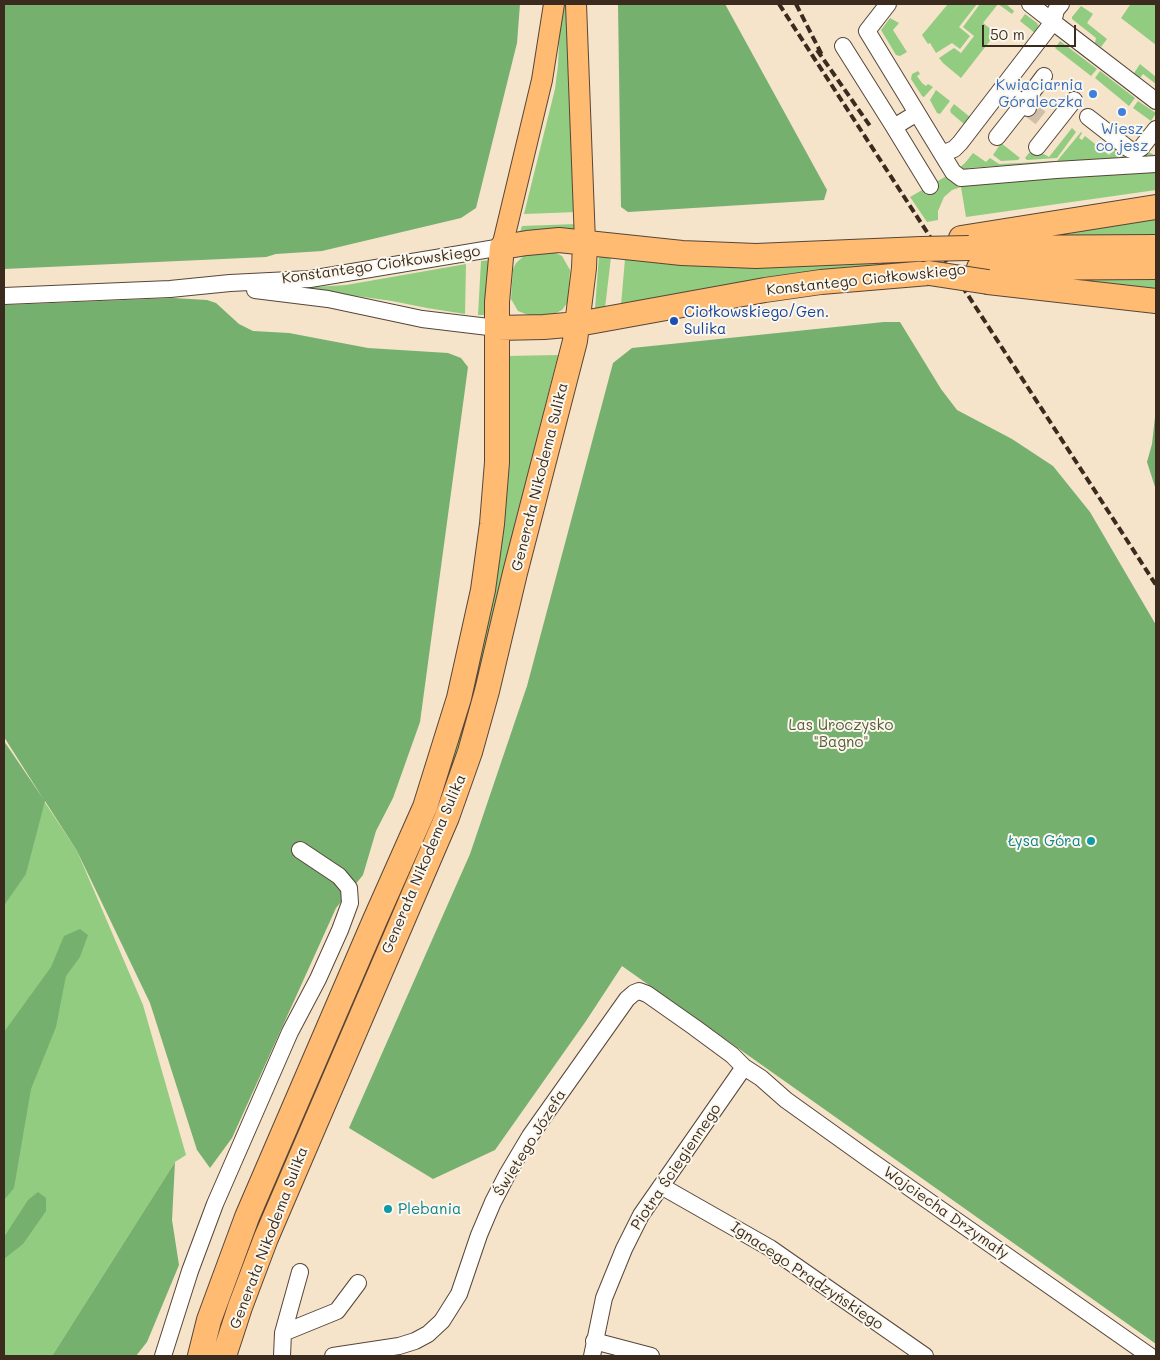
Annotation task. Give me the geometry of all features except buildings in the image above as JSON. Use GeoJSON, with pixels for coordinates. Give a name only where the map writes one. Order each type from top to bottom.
{"type":"FeatureCollection","features":[{"type":"Feature","properties":{"kind":"highway"},"geometry":{"type":"LineString","coordinates":[[974,259],[1156,207]]}},
{"type":"Feature","properties":{"kind":"highway","name":"Konstantego Ciołkowskiego"},"geometry":{"type":"LineString","coordinates":[[502,247],[559,240],[682,253],[738,256],[812,255],[914,249],[974,259],[1156,267]]}},
{"type":"Feature","properties":{"kind":"highway","name":"Generała Nikodema Sulika"},"geometry":{"type":"LineString","coordinates":[[225,1353],[266,1238],[447,817],[479,722],[578,324],[585,242]]}},
{"type":"Feature","properties":{"kind":"highway","name":"Generała Nikodema Sulika"},"geometry":{"type":"LineString","coordinates":[[200,1356],[209,1320],[247,1217],[374,922],[422,816],[449,734],[472,644],[483,590],[492,524],[497,462],[498,284],[502,247]]}},
{"type":"Feature","properties":{"kind":"highway","name":"Konstantego Ciołkowskiego"},"geometry":{"type":"LineString","coordinates":[[497,328],[578,324],[765,290],[821,282],[926,273],[974,259],[1156,247]]}},
{"type":"Feature","properties":{"kind":"highway"},"geometry":{"type":"LineString","coordinates":[[974,259],[1156,301]]}},
{"type":"Feature","properties":{"kind":"highway"},"geometry":{"type":"LineString","coordinates":[[209,1320],[213,1314],[220,1315],[224,1319],[226,1327],[225,1353]]}},
{"type":"Feature","properties":{"kind":"main road"},"geometry":{"type":"LineString","coordinates":[[502,247],[542,80],[554,4]]}},
{"type":"Feature","properties":{"kind":"main road"},"geometry":{"type":"LineString","coordinates":[[576,4],[585,242]]}},
{"type":"Feature","properties":{"kind":"street"},"geometry":{"type":"LineString","coordinates":[[888,4],[868,31],[953,172],[961,178],[1156,164]]}},
{"type":"Feature","properties":{"kind":"street"},"geometry":{"type":"LineString","coordinates":[[1030,4],[1156,101]]}},
{"type":"Feature","properties":{"kind":"street"},"geometry":{"type":"LineString","coordinates":[[942,154],[954,149],[960,143],[1053,22],[1056,10],[1061,4]]}},
{"type":"Feature","properties":{"kind":"street"},"geometry":{"type":"LineString","coordinates":[[844,46],[930,186]]}},
{"type":"Feature","properties":{"kind":"street"},"geometry":{"type":"LineString","coordinates":[[997,137],[1025,106],[1044,76]]}},
{"type":"Feature","properties":{"kind":"street"},"geometry":{"type":"LineString","coordinates":[[1003,87],[1025,106]]}},
{"type":"Feature","properties":{"kind":"street"},"geometry":{"type":"LineString","coordinates":[[1037,147],[1050,125],[1074,100]]}},
{"type":"Feature","properties":{"kind":"street"},"geometry":{"type":"LineString","coordinates":[[894,127],[917,112]]}},
{"type":"Feature","properties":{"kind":"street"},"geometry":{"type":"LineString","coordinates":[[1088,117],[1129,149],[1136,150],[1141,148],[1156,130]]}},
{"type":"Feature","properties":{"kind":"street","name":"Konstantego Ciołkowskiego"},"geometry":{"type":"LineString","coordinates":[[170,289],[230,283],[310,279],[502,247]]}},
{"type":"Feature","properties":{"kind":"street","name":"Konstantego Ciołkowskiego"},"geometry":{"type":"LineString","coordinates":[[4,296],[170,289],[230,289],[328,299],[422,319],[497,328]]}},
{"type":"Feature","properties":{"kind":"street"},"geometry":{"type":"LineString","coordinates":[[163,1356],[184,1287],[215,1204],[290,1032],[318,978],[350,903],[349,888],[339,876],[300,850]]}},
{"type":"Feature","properties":{"kind":"street","name":"Świętego Józefa"},"geometry":{"type":"LineString","coordinates":[[332,1356],[399,1346],[415,1341],[428,1334],[442,1321],[459,1294],[479,1235],[508,1173],[556,1098],[634,992],[639,991],[647,994],[732,1055],[744,1067]]}},
{"type":"Feature","properties":{"kind":"street","name":"Piotra Ściegiennego"},"geometry":{"type":"LineString","coordinates":[[593,1349],[604,1298],[624,1250],[641,1216],[744,1067]]}},
{"type":"Feature","properties":{"kind":"street","name":"Wojciecha Drzymały"},"geometry":{"type":"LineString","coordinates":[[744,1067],[866,1158],[1150,1356]]}},
{"type":"Feature","properties":{"kind":"street","name":"Ignacego Prądzyńskiego"},"geometry":{"type":"LineString","coordinates":[[661,1186],[770,1248],[926,1356]]}},
{"type":"Feature","properties":{"kind":"street"},"geometry":{"type":"LineString","coordinates":[[282,1356],[283,1333],[300,1272]]}},
{"type":"Feature","properties":{"kind":"street"},"geometry":{"type":"LineString","coordinates":[[283,1333],[337,1310],[358,1283]]}},
{"type":"Feature","properties":{"kind":"street"},"geometry":{"type":"LineString","coordinates":[[593,1349],[651,1356]]}},
{"type":"Feature","properties":{"kind":"green space"},"geometry":{"type":"Polygon","coordinates":[[[4,4],[520,4],[517,43],[476,208],[461,218],[322,251],[276,254],[266,257],[4,269],[4,4]]]}},
{"type":"Feature","properties":{"kind":"green space"},"geometry":{"type":"Polygon","coordinates":[[[561,4],[568,4],[577,212],[524,214],[555,89],[561,4]]]}},
{"type":"Feature","properties":{"kind":"green space"},"geometry":{"type":"Polygon","coordinates":[[[618,4],[725,4],[827,190],[824,200],[628,212],[621,207],[618,4]]]}},
{"type":"Feature","properties":{"kind":"green space"},"geometry":{"type":"Polygon","coordinates":[[[948,4],[977,4],[959,27],[970,36],[960,49],[952,43],[936,53],[922,35],[948,4]]]}},
{"type":"Feature","properties":{"kind":"green space"},"geometry":{"type":"Polygon","coordinates":[[[980,4],[998,4],[983,23],[996,33],[961,78],[939,58],[954,48],[961,53],[974,36],[963,27],[980,4]]]}},
{"type":"Feature","properties":{"kind":"green space"},"geometry":{"type":"Polygon","coordinates":[[[998,4],[1006,4],[1014,11],[1012,14],[998,4]]]}},
{"type":"Feature","properties":{"kind":"green space"},"geometry":{"type":"Polygon","coordinates":[[[1129,4],[1156,4],[1156,45],[1121,18],[1129,4]]]}},
{"type":"Feature","properties":{"kind":"green space"},"geometry":{"type":"Polygon","coordinates":[[[1081,6],[1093,14],[1087,23],[1107,39],[1101,47],[1095,43],[1096,38],[1072,19],[1081,6]]]}},
{"type":"Feature","properties":{"kind":"green space"},"geometry":{"type":"Polygon","coordinates":[[[1025,14],[1037,23],[1039,27],[1035,33],[1020,21],[1025,14]]]}},
{"type":"Feature","properties":{"kind":"green space"},"geometry":{"type":"Polygon","coordinates":[[[890,18],[899,23],[893,30],[907,52],[900,56],[896,55],[881,30],[890,18]]]}},
{"type":"Feature","properties":{"kind":"green space"},"geometry":{"type":"Polygon","coordinates":[[[1060,41],[1097,69],[1091,76],[1055,48],[1060,41]]]}},
{"type":"Feature","properties":{"kind":"green space"},"geometry":{"type":"Polygon","coordinates":[[[1140,64],[1156,77],[1156,84],[1143,74],[1140,78],[1134,73],[1140,64]]]}},
{"type":"Feature","properties":{"kind":"green space"},"geometry":{"type":"Polygon","coordinates":[[[918,71],[920,74],[917,76],[922,83],[933,87],[924,97],[911,79],[912,74],[918,71]]]}},
{"type":"Feature","properties":{"kind":"green space"},"geometry":{"type":"Polygon","coordinates":[[[1100,71],[1135,98],[1129,106],[1095,78],[1100,71]]]}},
{"type":"Feature","properties":{"kind":"green space"},"geometry":{"type":"Polygon","coordinates":[[[936,90],[950,101],[940,114],[937,113],[930,100],[936,90]]]}},
{"type":"Feature","properties":{"kind":"green space"},"geometry":{"type":"Polygon","coordinates":[[[1138,101],[1156,113],[1151,121],[1133,108],[1138,101]]]}},
{"type":"Feature","properties":{"kind":"green space"},"geometry":{"type":"Polygon","coordinates":[[[954,104],[970,117],[964,124],[951,113],[950,110],[954,104]]]}},
{"type":"Feature","properties":{"kind":"green space"},"geometry":{"type":"Polygon","coordinates":[[[1072,128],[1076,132],[1057,158],[1027,160],[1025,158],[1033,148],[1049,157],[1072,128]]]}},
{"type":"Feature","properties":{"kind":"green space"},"geometry":{"type":"Polygon","coordinates":[[[1081,132],[1079,138],[1082,140],[1085,136],[1109,155],[1115,148],[1147,151],[1154,155],[1156,153],[1156,155],[969,168],[965,171],[958,169],[973,153],[986,162],[990,158],[999,164],[1057,161],[1081,132]]]}},
{"type":"Feature","properties":{"kind":"green space"},"geometry":{"type":"Polygon","coordinates":[[[1001,143],[1020,158],[1018,160],[1001,161],[993,155],[1001,143]]]}},
{"type":"Feature","properties":{"kind":"green space"},"geometry":{"type":"Polygon","coordinates":[[[1156,168],[1156,190],[966,217],[961,187],[952,190],[944,197],[938,211],[938,220],[927,222],[910,197],[950,174],[1156,168]]]}},
{"type":"Feature","properties":{"kind":"green space"},"geometry":{"type":"Polygon","coordinates":[[[1156,214],[1156,238],[1028,239],[1156,214]]]}},
{"type":"Feature","properties":{"kind":"green space"},"geometry":{"type":"Polygon","coordinates":[[[577,224],[577,231],[520,232],[522,226],[577,224]]]}},
{"type":"Feature","properties":{"kind":"green space"},"geometry":{"type":"Polygon","coordinates":[[[554,252],[562,256],[570,270],[568,302],[562,310],[552,315],[531,316],[518,311],[511,299],[513,269],[516,263],[526,254],[554,252]]]}},
{"type":"Feature","properties":{"kind":"green space"},"geometry":{"type":"Polygon","coordinates":[[[599,255],[611,257],[605,308],[595,309],[599,255]]]}},
{"type":"Feature","properties":{"kind":"green space"},"geometry":{"type":"Polygon","coordinates":[[[625,259],[712,266],[797,267],[912,259],[914,264],[621,305],[625,259]]]}},
{"type":"Feature","properties":{"kind":"green space"},"geometry":{"type":"Polygon","coordinates":[[[492,260],[489,315],[478,315],[481,261],[492,260]]]}},
{"type":"Feature","properties":{"kind":"green space"},"geometry":{"type":"Polygon","coordinates":[[[466,264],[465,314],[392,301],[299,288],[346,285],[466,264]]]}},
{"type":"Feature","properties":{"kind":"green space"},"geometry":{"type":"Polygon","coordinates":[[[1156,274],[1156,294],[991,275],[1156,274]]]}},
{"type":"Feature","properties":{"kind":"green space"},"geometry":{"type":"Polygon","coordinates":[[[173,298],[207,300],[216,303],[239,324],[253,331],[289,333],[368,348],[448,353],[461,358],[468,367],[420,722],[393,798],[376,831],[363,875],[336,908],[232,1138],[210,1168],[197,1150],[150,1003],[77,851],[45,801],[26,874],[4,906],[4,741],[44,800],[4,737],[4,305],[173,298]]]}},
{"type":"Feature","properties":{"kind":"green space","name":"Las Uroczysko \"Bagno\""},"geometry":{"type":"Polygon","coordinates":[[[884,322],[900,322],[941,389],[957,410],[1012,439],[1053,466],[1090,512],[1156,625],[1156,1344],[622,966],[586,1021],[495,1150],[433,1179],[349,1128],[470,854],[527,686],[613,363],[632,348],[884,322]]]}},
{"type":"Feature","properties":{"kind":"green space"},"geometry":{"type":"Polygon","coordinates":[[[558,355],[503,571],[495,624],[452,779],[230,1306],[226,1304],[251,1232],[445,775],[506,356],[558,355]]]}},
{"type":"Feature","properties":{"kind":"green space"},"geometry":{"type":"Polygon","coordinates":[[[1156,408],[1156,490],[1147,462],[1152,444],[1156,408]]]}},
{"type":"Feature","properties":{"kind":"green space"},"geometry":{"type":"Polygon","coordinates":[[[44,801],[77,851],[143,1005],[186,1155],[175,1162],[52,1356],[4,1356],[4,906],[26,873],[44,801]]]}},
{"type":"Feature","properties":{"kind":"green space"},"geometry":{"type":"Polygon","coordinates":[[[80,929],[88,935],[80,957],[66,976],[56,1027],[31,1089],[14,1188],[4,1200],[4,1032],[51,967],[64,936],[80,929]]]}},
{"type":"Feature","properties":{"kind":"green space"},"geometry":{"type":"Polygon","coordinates":[[[175,1162],[172,1220],[179,1265],[147,1342],[136,1356],[52,1356],[175,1162]]]}},
{"type":"Feature","properties":{"kind":"green space"},"geometry":{"type":"Polygon","coordinates":[[[38,1192],[46,1198],[46,1211],[23,1244],[4,1259],[4,1237],[28,1200],[38,1192]]]}},
{"type":"Feature","properties":{"kind":"tunnel"},"geometry":{"type":"LineString","coordinates":[[1028,108],[1047,123]]}},
{"type":"Feature","properties":{"kind":"railway"},"geometry":{"type":"LineString","coordinates":[[779,4],[1156,585]]}},
{"type":"Feature","properties":{"kind":"railway"},"geometry":{"type":"LineString","coordinates":[[796,4],[822,55]]}},
{"type":"Feature","properties":{"kind":"railway"},"geometry":{"type":"LineString","coordinates":[[817,50],[870,126]]}},
{"type":"Feature","properties":{"kind":"place","name":"Kwiaciarnia Góraleczka"},"geometry":{"type":"Point","coordinates":[1093,94]}},
{"type":"Feature","properties":{"kind":"place","name":"Wiesz co jesz"},"geometry":{"type":"Point","coordinates":[1122,112]}},
{"type":"Feature","properties":{"kind":"place","name":"Ciołkowskiego/Gen. Sulika"},"geometry":{"type":"Point","coordinates":[674,321]}},
{"type":"Feature","properties":{"kind":"place","name":"Łysa Góra"},"geometry":{"type":"Point","coordinates":[1091,841]}},
{"type":"Feature","properties":{"kind":"place","name":"Plebania"},"geometry":{"type":"Point","coordinates":[388,1209]}}]}
